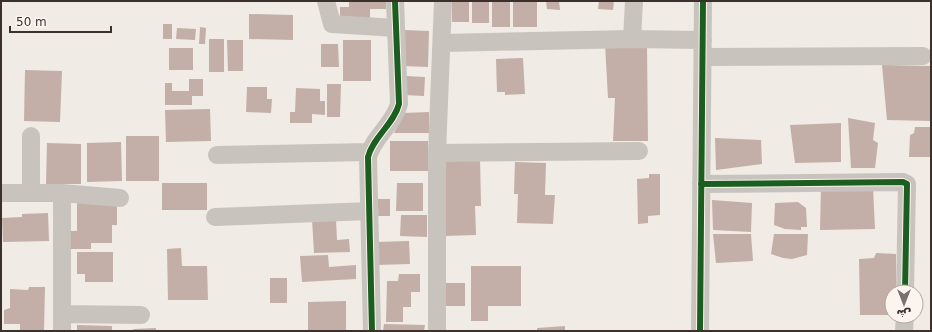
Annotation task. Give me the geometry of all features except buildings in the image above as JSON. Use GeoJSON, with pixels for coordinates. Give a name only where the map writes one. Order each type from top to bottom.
{"type":"FeatureCollection","features":[{"type":"Feature","properties":{"kind":"street"},"geometry":{"type":"LineString","coordinates":[[326,1],[332,24],[396,28]]}},
{"type":"Feature","properties":{"kind":"street"},"geometry":{"type":"LineString","coordinates":[[372,331],[370,152],[395,114],[399,104],[395,1]]}},
{"type":"Feature","properties":{"kind":"street"},"geometry":{"type":"LineString","coordinates":[[437,331],[437,153],[443,43],[443,1]]}},
{"type":"Feature","properties":{"kind":"street"},"geometry":{"type":"LineString","coordinates":[[632,39],[634,1]]}},
{"type":"Feature","properties":{"kind":"street"},"geometry":{"type":"LineString","coordinates":[[700,331],[703,1]]}},
{"type":"Feature","properties":{"kind":"street"},"geometry":{"type":"LineString","coordinates":[[443,43],[632,39],[703,49],[923,56]]}},
{"type":"Feature","properties":{"kind":"street"},"geometry":{"type":"LineString","coordinates":[[31,136],[31,193]]}},
{"type":"Feature","properties":{"kind":"street"},"geometry":{"type":"LineString","coordinates":[[437,153],[639,150]]}},
{"type":"Feature","properties":{"kind":"street"},"geometry":{"type":"LineString","coordinates":[[217,155],[370,152]]}},
{"type":"Feature","properties":{"kind":"street"},"geometry":{"type":"LineString","coordinates":[[701,184],[903,182],[907,184],[905,284]]}},
{"type":"Feature","properties":{"kind":"street"},"geometry":{"type":"LineString","coordinates":[[1,193],[62,193],[120,198]]}},
{"type":"Feature","properties":{"kind":"street"},"geometry":{"type":"LineString","coordinates":[[62,193],[62,323],[141,315]]}},
{"type":"Feature","properties":{"kind":"street"},"geometry":{"type":"LineString","coordinates":[[215,217],[370,211]]}},
{"type":"Feature","properties":{"kind":"cycle path"},"geometry":{"type":"LineString","coordinates":[[372,331],[368,157],[374,143],[393,118],[399,104],[395,1]]}},
{"type":"Feature","properties":{"kind":"cycle path"},"geometry":{"type":"LineString","coordinates":[[700,331],[703,1]]}},
{"type":"Feature","properties":{"kind":"cycle path"},"geometry":{"type":"LineString","coordinates":[[701,184],[903,182],[907,184],[905,284]]}}]}
